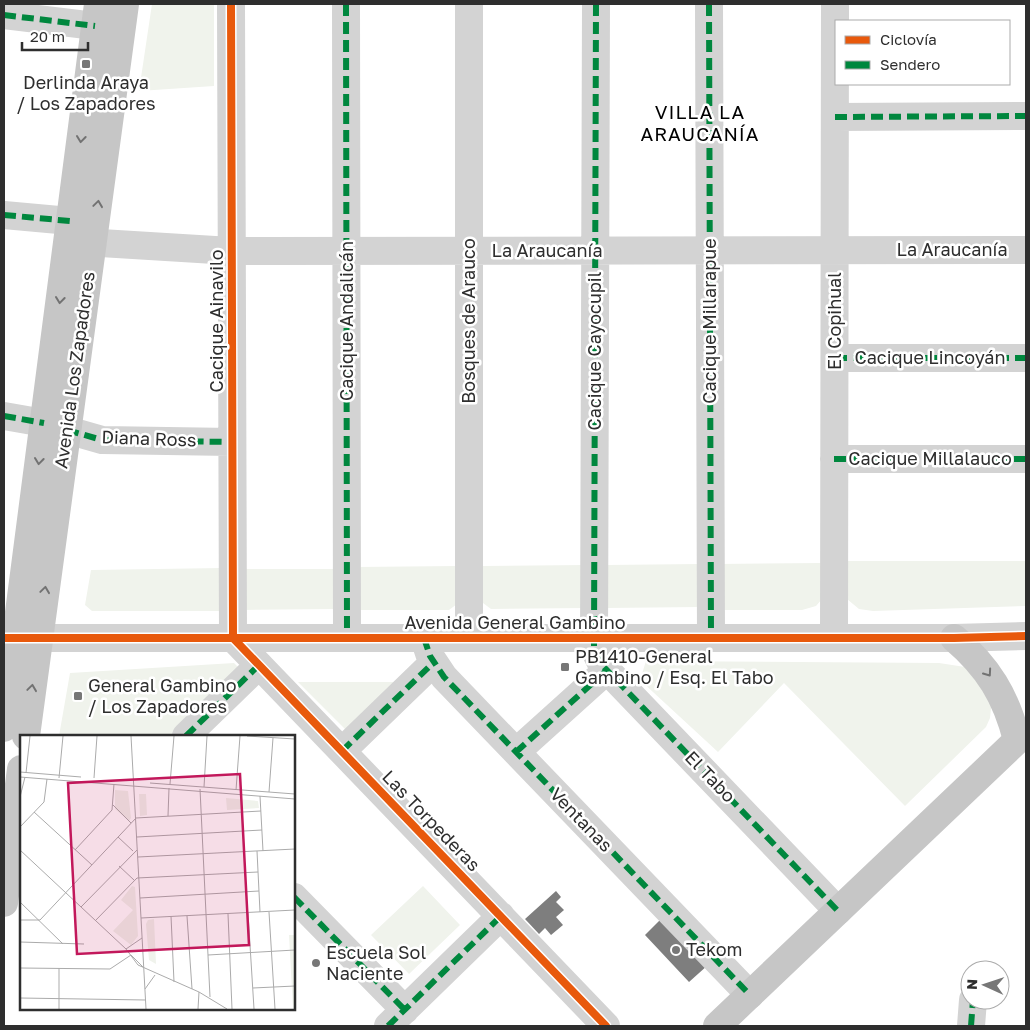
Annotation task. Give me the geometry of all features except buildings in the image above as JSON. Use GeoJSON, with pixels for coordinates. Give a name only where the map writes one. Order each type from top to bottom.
{"type":"FeatureCollection","features":[{"type":"Feature","properties":{"kind":"main road","name":"Avenida Los Zapadores"},"geometry":{"type":"LineString","coordinates":[[77,235],[126,4]]}},
{"type":"Feature","properties":{"kind":"main road","name":"Avenida Los Zapadores"},"geometry":{"type":"LineString","coordinates":[[4,728],[55,427],[77,235],[97,15]]}},
{"type":"Feature","properties":{"kind":"main road","name":"Avenida Los Zapadores"},"geometry":{"type":"LineString","coordinates":[[19,638],[26,735]]}},
{"type":"Feature","properties":{"kind":"main road"},"geometry":{"type":"LineString","coordinates":[[717,1026],[1022,736],[995,683],[979,661],[954,638]]}},
{"type":"Feature","properties":{"kind":"main road"},"geometry":{"type":"LineString","coordinates":[[4,903],[20,777]]}},
{"type":"Feature","properties":{"kind":"street","name":"Cacique Ainavilo"},"geometry":{"type":"LineString","coordinates":[[231,4],[233,638]]}},
{"type":"Feature","properties":{"kind":"street","name":"Cacique Andalicán"},"geometry":{"type":"LineString","coordinates":[[346,4],[347,638]]}},
{"type":"Feature","properties":{"kind":"street","name":"Bosques de Arauco"},"geometry":{"type":"LineString","coordinates":[[469,4],[469,638]]}},
{"type":"Feature","properties":{"kind":"street","name":"Cacique Cayocupil"},"geometry":{"type":"LineString","coordinates":[[595,638],[596,4]]}},
{"type":"Feature","properties":{"kind":"street","name":"Cacique Millarapue"},"geometry":{"type":"LineString","coordinates":[[709,4],[711,638]]}},
{"type":"Feature","properties":{"kind":"street","name":"El Copihual"},"geometry":{"type":"LineString","coordinates":[[834,638],[835,4]]}},
{"type":"Feature","properties":{"kind":"street"},"geometry":{"type":"LineString","coordinates":[[4,15],[97,15]]}},
{"type":"Feature","properties":{"kind":"street"},"geometry":{"type":"LineString","coordinates":[[835,117],[1026,116]]}},
{"type":"Feature","properties":{"kind":"street","name":"La Araucanía"},"geometry":{"type":"LineString","coordinates":[[4,215],[77,235],[231,251],[1026,250]]}},
{"type":"Feature","properties":{"kind":"street","name":"Cacique Lincoyán"},"geometry":{"type":"LineString","coordinates":[[835,358],[1026,358]]}},
{"type":"Feature","properties":{"kind":"street","name":"Diana Ross"},"geometry":{"type":"LineString","coordinates":[[4,416],[102,440],[232,442]]}},
{"type":"Feature","properties":{"kind":"street","name":"Cacique Millalauco"},"geometry":{"type":"LineString","coordinates":[[834,459],[1026,459]]}},
{"type":"Feature","properties":{"kind":"street","name":"Avenida General Gambino"},"geometry":{"type":"LineString","coordinates":[[19,638],[954,638],[1026,636]]}},
{"type":"Feature","properties":{"kind":"street","name":"Las Torpederas"},"geometry":{"type":"LineString","coordinates":[[233,638],[606,1026]]}},
{"type":"Feature","properties":{"kind":"street","name":"Ventanas"},"geometry":{"type":"LineString","coordinates":[[424,638],[433,663],[444,677],[750,995]]}},
{"type":"Feature","properties":{"kind":"street","name":"El Tabo"},"geometry":{"type":"LineString","coordinates":[[595,638],[594,649],[598,659],[607,670],[838,911]]}},
{"type":"Feature","properties":{"kind":"street"},"geometry":{"type":"LineString","coordinates":[[342,751],[433,663]]}},
{"type":"Feature","properties":{"kind":"street"},"geometry":{"type":"LineString","coordinates":[[187,735],[259,666]]}},
{"type":"Feature","properties":{"kind":"street"},"geometry":{"type":"LineString","coordinates":[[516,752],[607,670]]}},
{"type":"Feature","properties":{"kind":"street"},"geometry":{"type":"LineString","coordinates":[[295,898],[396,1018],[501,916]]}},
{"type":"Feature","properties":{"kind":"street"},"geometry":{"type":"LineString","coordinates":[[971,1026],[972,1010]]}},
{"type":"Feature","properties":{"kind":"shaded area"},"geometry":{"type":"Polygon","coordinates":[[[152,4],[214,4],[214,86],[139,91],[152,4]]]}},
{"type":"Feature","properties":{"kind":"shaded area"},"geometry":{"type":"Polygon","coordinates":[[[845,561],[1026,561],[1026,606],[873,611],[859,609],[847,599],[845,561]]]}},
{"type":"Feature","properties":{"kind":"shaded area"},"geometry":{"type":"Polygon","coordinates":[[[822,563],[822,599],[816,606],[802,610],[719,610],[718,564],[822,563]]]}},
{"type":"Feature","properties":{"kind":"shaded area"},"geometry":{"type":"Polygon","coordinates":[[[700,564],[700,607],[606,608],[606,565],[700,564]]]}},
{"type":"Feature","properties":{"kind":"shaded area"},"geometry":{"type":"Polygon","coordinates":[[[585,565],[585,608],[491,609],[483,603],[483,566],[585,565]]]}},
{"type":"Feature","properties":{"kind":"shaded area"},"geometry":{"type":"Polygon","coordinates":[[[457,566],[457,604],[449,610],[356,610],[356,567],[457,566]]]}},
{"type":"Feature","properties":{"kind":"shaded area"},"geometry":{"type":"Polygon","coordinates":[[[222,568],[222,611],[92,611],[85,605],[91,570],[222,568]]]}},
{"type":"Feature","properties":{"kind":"shaded area"},"geometry":{"type":"Polygon","coordinates":[[[241,569],[335,569],[335,609],[242,610],[241,569]]]}},
{"type":"Feature","properties":{"kind":"shaded area"},"geometry":{"type":"Polygon","coordinates":[[[646,661],[939,663],[965,667],[990,698],[990,718],[986,727],[905,806],[784,683],[718,752],[640,680],[646,661]]]}},
{"type":"Feature","properties":{"kind":"shaded area"},"geometry":{"type":"Polygon","coordinates":[[[234,663],[252,681],[197,735],[59,735],[70,673],[234,663]]]}},
{"type":"Feature","properties":{"kind":"shaded area"},"geometry":{"type":"Polygon","coordinates":[[[298,682],[398,682],[347,731],[298,682]]]}},
{"type":"Feature","properties":{"kind":"shaded area"},"geometry":{"type":"Polygon","coordinates":[[[423,886],[460,925],[409,974],[371,935],[423,886]]]}},
{"type":"Feature","properties":{"kind":"marked path"},"geometry":{"type":"LineString","coordinates":[[346,4],[347,638]]}},
{"type":"Feature","properties":{"kind":"marked path"},"geometry":{"type":"LineString","coordinates":[[596,4],[594,649],[602,665],[838,911]]}},
{"type":"Feature","properties":{"kind":"marked path"},"geometry":{"type":"LineString","coordinates":[[709,4],[711,638]]}},
{"type":"Feature","properties":{"kind":"marked path"},"geometry":{"type":"LineString","coordinates":[[4,15],[95,26]]}},
{"type":"Feature","properties":{"kind":"marked path"},"geometry":{"type":"LineString","coordinates":[[835,117],[1026,116]]}},
{"type":"Feature","properties":{"kind":"marked path"},"geometry":{"type":"LineString","coordinates":[[4,215],[70,221]]}},
{"type":"Feature","properties":{"kind":"marked path"},"geometry":{"type":"LineString","coordinates":[[835,358],[1026,358]]}},
{"type":"Feature","properties":{"kind":"marked path"},"geometry":{"type":"LineString","coordinates":[[4,416],[44,423]]}},
{"type":"Feature","properties":{"kind":"marked path"},"geometry":{"type":"LineString","coordinates":[[67,430],[102,440],[232,442]]}},
{"type":"Feature","properties":{"kind":"marked path"},"geometry":{"type":"LineString","coordinates":[[834,459],[1026,459]]}},
{"type":"Feature","properties":{"kind":"marked path"},"geometry":{"type":"LineString","coordinates":[[424,638],[430,656],[444,677],[750,995]]}},
{"type":"Feature","properties":{"kind":"marked path"},"geometry":{"type":"LineString","coordinates":[[342,751],[433,663]]}},
{"type":"Feature","properties":{"kind":"marked path"},"geometry":{"type":"LineString","coordinates":[[187,735],[259,665]]}},
{"type":"Feature","properties":{"kind":"marked path"},"geometry":{"type":"LineString","coordinates":[[516,752],[607,670]]}},
{"type":"Feature","properties":{"kind":"marked path"},"geometry":{"type":"LineString","coordinates":[[295,898],[405,1010]]}},
{"type":"Feature","properties":{"kind":"marked path"},"geometry":{"type":"LineString","coordinates":[[388,1026],[501,916]]}},
{"type":"Feature","properties":{"kind":"marked path"},"geometry":{"type":"LineString","coordinates":[[971,1026],[972,1010]]}},
{"type":"Feature","properties":{"kind":"cycle path"},"geometry":{"type":"LineString","coordinates":[[231,4],[233,638],[606,1026]]}},
{"type":"Feature","properties":{"kind":"cycle path"},"geometry":{"type":"LineString","coordinates":[[4,638],[954,638],[1026,636]]}},
{"type":"Feature","properties":{"kind":"place","name":"Derlinda Araya / Los Zapadores"},"geometry":{"type":"Point","coordinates":[86,64]}},
{"type":"Feature","properties":{"kind":"place","name":"PB1410-General Gambino / Esq. El Tabo"},"geometry":{"type":"Point","coordinates":[565,667]}},
{"type":"Feature","properties":{"kind":"place","name":"General Gambino / Los Zapadores"},"geometry":{"type":"Point","coordinates":[78,696]}},
{"type":"Feature","properties":{"kind":"place","name":"Tekom"},"geometry":{"type":"Point","coordinates":[676,950]}},
{"type":"Feature","properties":{"kind":"place","name":"Escuela Sol Naciente"},"geometry":{"type":"Point","coordinates":[316,963]}},
{"type":"Feature","properties":{"kind":"district","name":"VILLA LA ARAUCANÍA"},"geometry":{"type":"Point","coordinates":[700,123]}}]}
